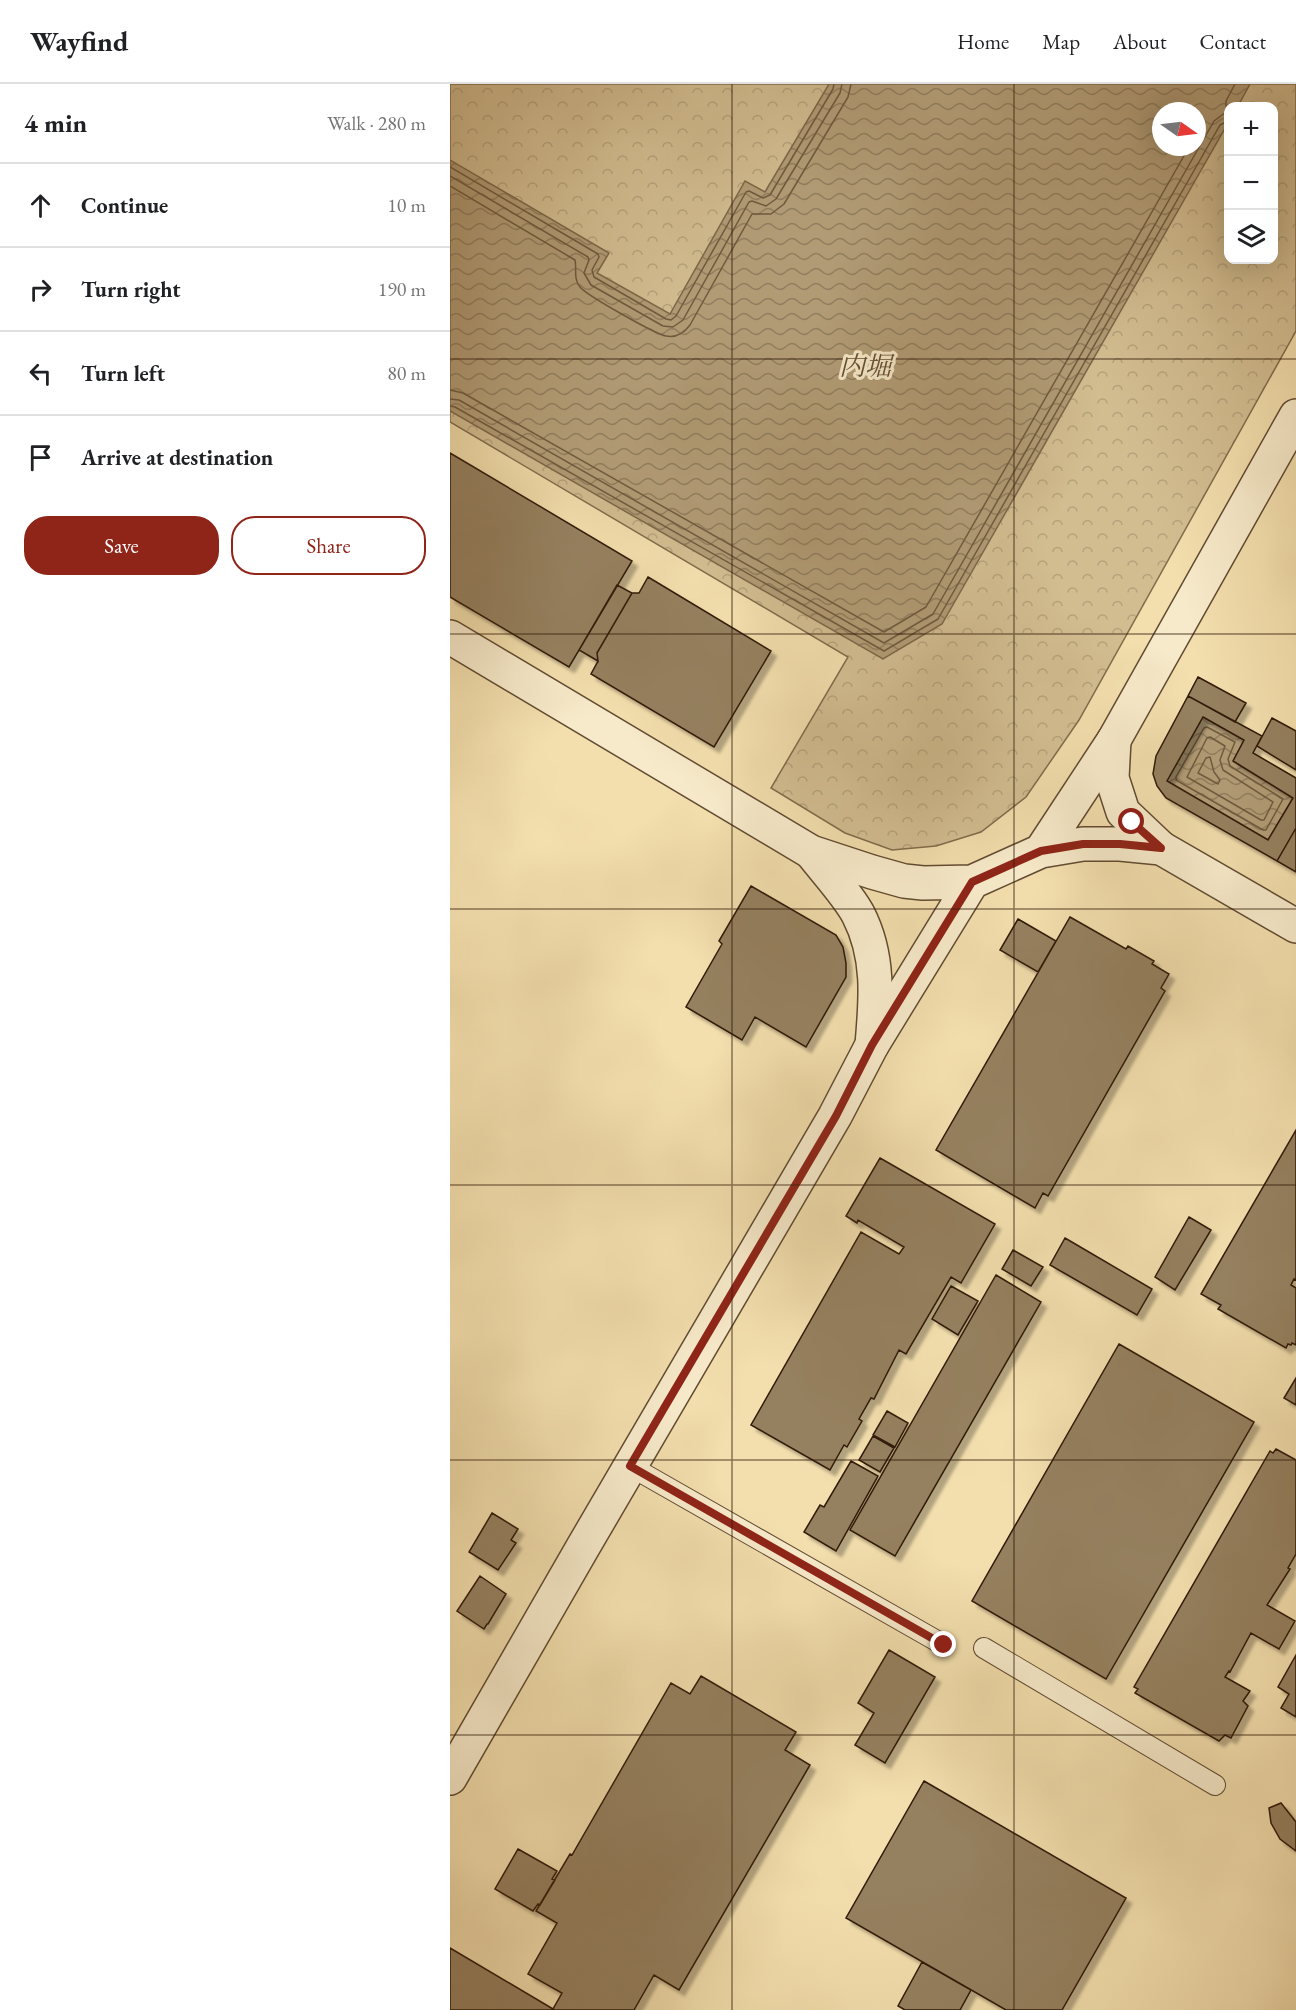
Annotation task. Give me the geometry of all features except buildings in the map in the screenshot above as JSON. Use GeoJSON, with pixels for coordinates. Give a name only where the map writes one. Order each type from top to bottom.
{"type":"FeatureCollection","features":[{"type":"Feature","properties":{"kind":"street"},"geometry":{"type":"LineString","coordinates":[[1041,851],[1114,740],[1296,416]]}},
{"type":"Feature","properties":{"kind":"street"},"geometry":{"type":"LineString","coordinates":[[450,637],[811,852],[904,881],[972,882],[1041,851],[1083,844],[1120,844],[1161,848]]}},
{"type":"Feature","properties":{"kind":"street"},"geometry":{"type":"LineString","coordinates":[[1114,740],[1112,778],[1123,812],[1161,848],[1296,926]]}},
{"type":"Feature","properties":{"kind":"street"},"geometry":{"type":"LineString","coordinates":[[811,852],[858,913],[869,940],[876,985],[872,1045]]}},
{"type":"Feature","properties":{"kind":"street"},"geometry":{"type":"LineString","coordinates":[[450,1778],[836,1116],[872,1045],[972,882]]}},
{"type":"Feature","properties":{"kind":"lane"},"geometry":{"type":"LineString","coordinates":[[630,1466],[944,1645]]}},
{"type":"Feature","properties":{"kind":"lane"},"geometry":{"type":"LineString","coordinates":[[984,1647],[1215,1785]]}},
{"type":"Feature","properties":{"kind":"green space"},"geometry":{"type":"Polygon","coordinates":[[[450,84],[1296,84],[1296,331],[1079,720],[1026,797],[981,832],[936,846],[892,850],[845,833],[771,788],[848,657],[450,422],[450,84]]]}},
{"type":"Feature","properties":{"kind":"water","name":"内堀"},"geometry":{"type":"Polygon","coordinates":[[[829,84],[1250,84],[1240,102],[1224,102],[1224,130],[942,624],[883,659],[450,411],[450,160],[609,253],[597,273],[670,314],[745,181],[765,192],[829,84]]]}},
{"type":"Feature","properties":{"kind":"water"},"geometry":{"type":"Polygon","coordinates":[[[1203,717],[1244,740],[1234,762],[1293,798],[1268,840],[1167,781],[1203,717]]]}},
{"type":"Feature","properties":{"kind":"route"},"geometry":{"type":"LineString","coordinates":[[944,1645],[630,1466],[836,1116],[872,1045],[972,882],[1041,851],[1083,844],[1120,844],[1161,848],[1132,822]]}}]}
